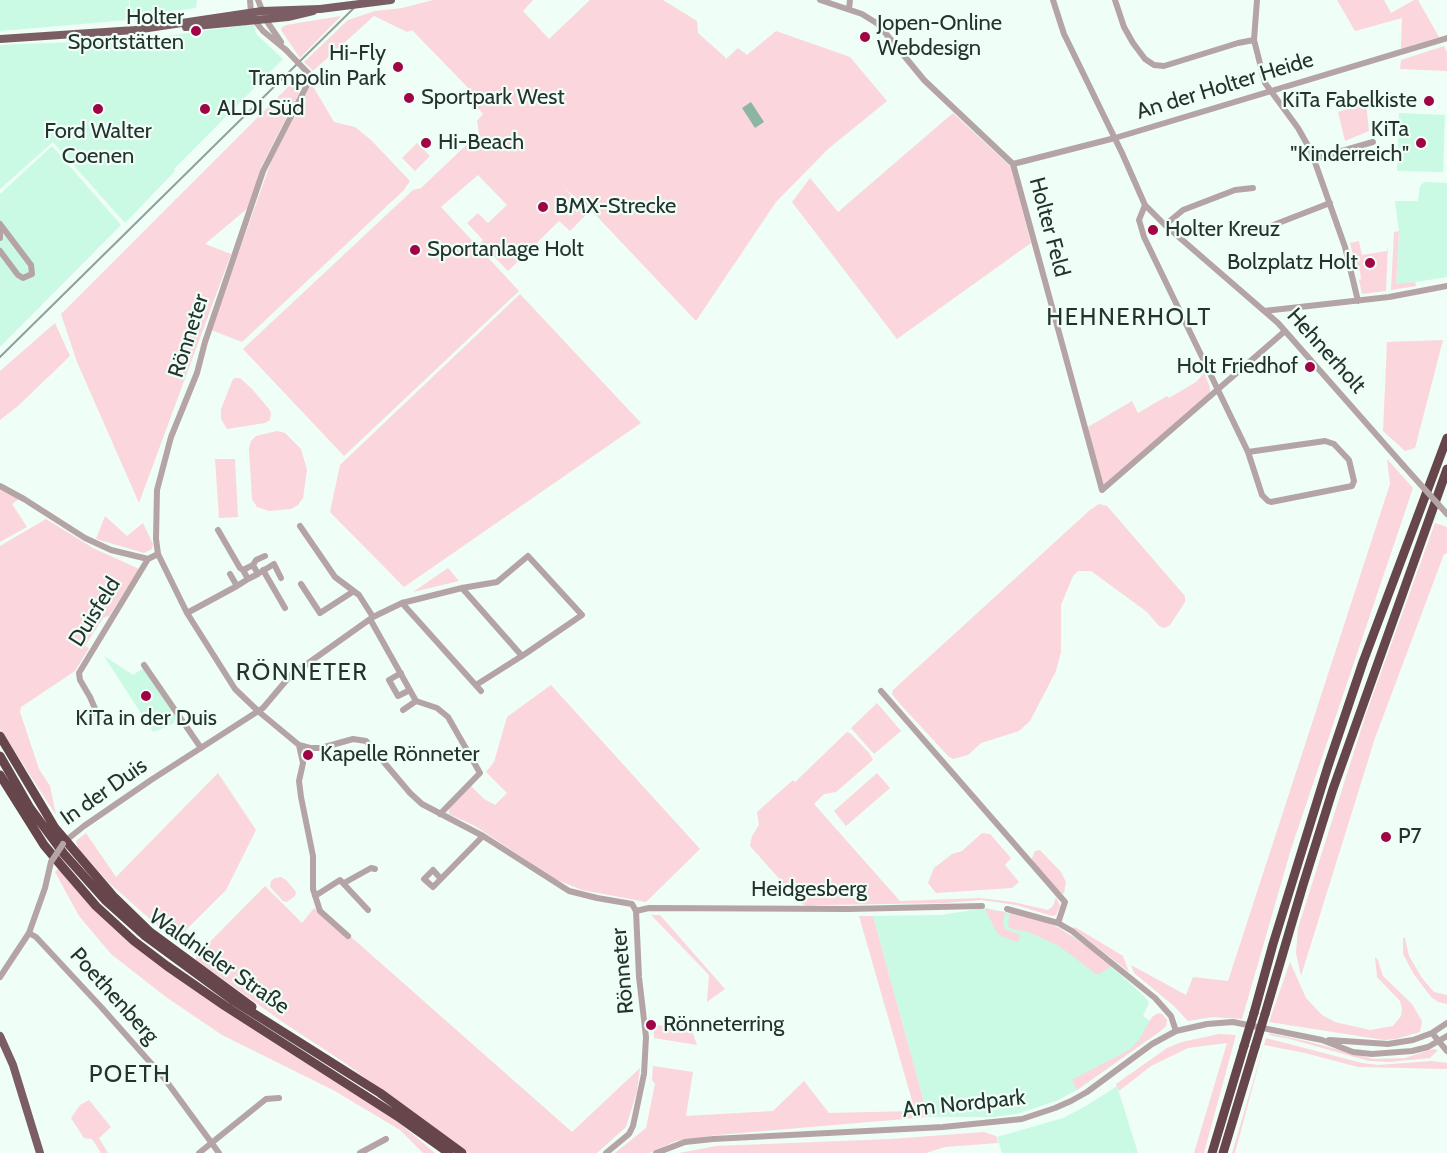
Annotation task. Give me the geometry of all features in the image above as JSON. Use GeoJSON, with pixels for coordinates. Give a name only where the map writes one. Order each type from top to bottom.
{"type":"FeatureCollection","features":[{"type":"Feature","properties":{"kind":"highway"},"geometry":{"type":"LineString","coordinates":[[1212,1153],[1328,766],[1363,662],[1447,438]]}},
{"type":"Feature","properties":{"kind":"highway"},"geometry":{"type":"LineString","coordinates":[[1223,1153],[1333,789],[1447,469]]}},
{"type":"Feature","properties":{"kind":"highway"},"geometry":{"type":"LineString","coordinates":[[0,735],[64,842],[113,896],[150,932],[242,997],[271,1023]]}},
{"type":"Feature","properties":{"kind":"highway","name":"Waldnieler Straße"},"geometry":{"type":"LineString","coordinates":[[0,756],[30,808],[52,839],[106,901],[144,935],[234,1001],[380,1094],[462,1153]]}},
{"type":"Feature","properties":{"kind":"highway","name":"Waldnieler Straße"},"geometry":{"type":"LineString","coordinates":[[0,776],[44,845],[96,906],[134,941],[225,1006],[390,1112],[449,1153]]}},
{"type":"Feature","properties":{"kind":"main road"},"geometry":{"type":"LineString","coordinates":[[0,39],[153,30],[391,0]]}},
{"type":"Feature","properties":{"kind":"main road"},"geometry":{"type":"LineString","coordinates":[[0,1036],[13,1065],[40,1153]]}},
{"type":"Feature","properties":{"kind":"street"},"geometry":{"type":"LineString","coordinates":[[250,0],[253,17],[263,31],[286,50]]}},
{"type":"Feature","properties":{"kind":"street"},"geometry":{"type":"LineString","coordinates":[[258,0],[264,16],[286,50]]}},
{"type":"Feature","properties":{"kind":"street","name":"Holter Feld"},"geometry":{"type":"LineString","coordinates":[[820,0],[862,14],[878,24],[922,76],[1013,164],[1102,490],[1217,391]]}},
{"type":"Feature","properties":{"kind":"street"},"geometry":{"type":"LineString","coordinates":[[849,9],[850,0]]}},
{"type":"Feature","properties":{"kind":"street","name":"Hehnerholt"},"geometry":{"type":"LineString","coordinates":[[1053,0],[1064,34],[1115,138],[1144,205],[1285,331],[1447,514]]}},
{"type":"Feature","properties":{"kind":"street"},"geometry":{"type":"LineString","coordinates":[[1115,0],[1124,27],[1133,44],[1145,59],[1154,65],[1164,66],[1254,40]]}},
{"type":"Feature","properties":{"kind":"street"},"geometry":{"type":"LineString","coordinates":[[1257,0],[1254,40],[1265,83],[1298,128],[1314,159],[1345,247],[1358,301]]}},
{"type":"Feature","properties":{"kind":"street","name":"An der Holter Heide"},"geometry":{"type":"LineString","coordinates":[[1013,164],[1115,138],[1447,38]]}},
{"type":"Feature","properties":{"kind":"street","name":"Rönneter"},"geometry":{"type":"LineString","coordinates":[[286,50],[309,74],[308,83],[263,171],[197,373],[171,437],[157,490],[158,554],[187,614],[235,689],[299,745],[321,748],[353,739],[366,741],[422,804],[483,836],[569,891],[632,904],[636,911],[639,972],[646,1037],[644,1074],[633,1126],[629,1134],[606,1153]]}},
{"type":"Feature","properties":{"kind":"street"},"geometry":{"type":"LineString","coordinates":[[1314,159],[1373,142]]}},
{"type":"Feature","properties":{"kind":"street"},"geometry":{"type":"LineString","coordinates":[[1165,225],[1183,210],[1235,190],[1253,188]]}},
{"type":"Feature","properties":{"kind":"street"},"geometry":{"type":"LineString","coordinates":[[1263,229],[1330,203]]}},
{"type":"Feature","properties":{"kind":"street"},"geometry":{"type":"LineString","coordinates":[[1144,205],[1139,220],[1144,237],[1248,452],[1262,495],[1271,502],[1346,488],[1352,486],[1354,481],[1349,460],[1334,444],[1325,441],[1248,452]]}},
{"type":"Feature","properties":{"kind":"street"},"geometry":{"type":"LineString","coordinates":[[0,226],[0,238]]}},
{"type":"Feature","properties":{"kind":"street"},"geometry":{"type":"LineString","coordinates":[[0,226],[31,265],[32,274],[23,278],[18,275],[0,251]]}},
{"type":"Feature","properties":{"kind":"street"},"geometry":{"type":"LineString","coordinates":[[1264,310],[1358,301],[1447,286]]}},
{"type":"Feature","properties":{"kind":"street"},"geometry":{"type":"LineString","coordinates":[[1217,391],[1285,331]]}},
{"type":"Feature","properties":{"kind":"street"},"geometry":{"type":"LineString","coordinates":[[0,486],[85,538],[111,550],[148,559],[158,554]]}},
{"type":"Feature","properties":{"kind":"street"},"geometry":{"type":"LineString","coordinates":[[300,526],[335,577],[354,591],[416,700],[437,708],[448,717],[480,773],[440,814]]}},
{"type":"Feature","properties":{"kind":"street"},"geometry":{"type":"LineString","coordinates":[[218,530],[248,579]]}},
{"type":"Feature","properties":{"kind":"street"},"geometry":{"type":"LineString","coordinates":[[243,570],[265,556]]}},
{"type":"Feature","properties":{"kind":"street","name":"In der Duis"},"geometry":{"type":"LineString","coordinates":[[0,977],[29,933],[45,888],[51,862],[64,842],[84,826],[258,711],[290,676],[371,619],[402,603],[497,582],[528,556],[582,615],[522,656]]}},
{"type":"Feature","properties":{"kind":"street","name":"Duisfeld"},"geometry":{"type":"LineString","coordinates":[[99,718],[80,680],[80,672],[148,559]]}},
{"type":"Feature","properties":{"kind":"street"},"geometry":{"type":"LineString","coordinates":[[187,614],[274,564],[282,578]]}},
{"type":"Feature","properties":{"kind":"street"},"geometry":{"type":"LineString","coordinates":[[253,565],[285,608]]}},
{"type":"Feature","properties":{"kind":"street"},"geometry":{"type":"LineString","coordinates":[[230,574],[237,585]]}},
{"type":"Feature","properties":{"kind":"street"},"geometry":{"type":"LineString","coordinates":[[301,585],[320,613],[354,591]]}},
{"type":"Feature","properties":{"kind":"street"},"geometry":{"type":"LineString","coordinates":[[462,588],[522,656],[476,685]]}},
{"type":"Feature","properties":{"kind":"street"},"geometry":{"type":"LineString","coordinates":[[402,603],[481,691]]}},
{"type":"Feature","properties":{"kind":"street"},"geometry":{"type":"LineString","coordinates":[[144,665],[201,748]]}},
{"type":"Feature","properties":{"kind":"street"},"geometry":{"type":"LineString","coordinates":[[401,673],[389,680],[398,696],[410,690]]}},
{"type":"Feature","properties":{"kind":"street"},"geometry":{"type":"LineString","coordinates":[[881,691],[1065,902],[1058,923]]}},
{"type":"Feature","properties":{"kind":"street"},"geometry":{"type":"LineString","coordinates":[[403,710],[416,700]]}},
{"type":"Feature","properties":{"kind":"street"},"geometry":{"type":"LineString","coordinates":[[299,745],[303,763],[299,781],[301,797],[313,856],[311,882],[320,911],[348,936]]}},
{"type":"Feature","properties":{"kind":"street"},"geometry":{"type":"LineString","coordinates":[[441,879],[483,836]]}},
{"type":"Feature","properties":{"kind":"street"},"geometry":{"type":"LineString","coordinates":[[344,883],[371,868],[375,869]]}},
{"type":"Feature","properties":{"kind":"street"},"geometry":{"type":"LineString","coordinates":[[315,896],[340,880],[368,910]]}},
{"type":"Feature","properties":{"kind":"street","name":"Heidgesberg"},"geometry":{"type":"LineString","coordinates":[[636,911],[649,908],[848,909],[978,905]]}},
{"type":"Feature","properties":{"kind":"street"},"geometry":{"type":"LineString","coordinates":[[1007,909],[1058,923],[1093,947],[1165,1008],[1176,1031]]}},
{"type":"Feature","properties":{"kind":"street","name":"Poethenberg"},"geometry":{"type":"LineString","coordinates":[[29,933],[36,937],[164,1078],[219,1153]]}},
{"type":"Feature","properties":{"kind":"street","name":"Am Nordpark"},"geometry":{"type":"LineString","coordinates":[[656,1153],[685,1143],[713,1139],[943,1127],[1022,1119],[1071,1101],[1152,1044],[1176,1031],[1206,1024],[1233,1022],[1323,1040],[1388,1044],[1413,1040],[1444,1025]]}},
{"type":"Feature","properties":{"kind":"street"},"geometry":{"type":"LineString","coordinates":[[1444,1025],[1447,1036]]}},
{"type":"Feature","properties":{"kind":"street"},"geometry":{"type":"LineString","coordinates":[[1431,1033],[1447,1051]]}},
{"type":"Feature","properties":{"kind":"street","name":"Am Nordpark"},"geometry":{"type":"LineString","coordinates":[[1323,1040],[1353,1052],[1381,1055],[1412,1052],[1447,1036]]}},
{"type":"Feature","properties":{"kind":"street"},"geometry":{"type":"LineString","coordinates":[[200,1153],[266,1099],[279,1098]]}},
{"type":"Feature","properties":{"kind":"street"},"geometry":{"type":"LineString","coordinates":[[360,1153],[386,1139]]}},
{"type":"Feature","properties":{"kind":"shaded area"},"geometry":{"type":"Polygon","coordinates":[[[0,0],[129,0],[128,20],[0,31],[0,0]]]}},
{"type":"Feature","properties":{"kind":"shaded area"},"geometry":{"type":"Polygon","coordinates":[[[130,0],[197,0],[196,8],[130,16],[130,0]]]}},
{"type":"Feature","properties":{"kind":"shaded area"},"geometry":{"type":"Polygon","coordinates":[[[433,0],[533,0],[523,11],[549,39],[590,0],[663,0],[697,21],[698,33],[726,58],[725,60],[738,48],[747,55],[776,31],[850,57],[887,101],[828,149],[776,202],[696,321],[590,209],[564,188],[586,215],[570,231],[559,221],[508,271],[481,243],[483,240],[467,223],[478,213],[488,223],[507,205],[478,175],[441,207],[519,291],[344,456],[243,349],[413,190],[421,188],[479,133],[477,121],[483,114],[473,102],[477,97],[412,30],[407,32],[374,16],[313,71],[304,62],[348,20],[375,11],[402,8],[433,0]]]}},
{"type":"Feature","properties":{"kind":"shaded area"},"geometry":{"type":"Polygon","coordinates":[[[1337,0],[1384,0],[1391,13],[1418,0],[1439,37],[1401,49],[1402,18],[1355,31],[1337,0]]]}},
{"type":"Feature","properties":{"kind":"shaded area"},"geometry":{"type":"Polygon","coordinates":[[[341,16],[300,58],[281,30],[286,25],[341,16]]]}},
{"type":"Feature","properties":{"kind":"shaded area"},"geometry":{"type":"Polygon","coordinates":[[[253,24],[257,35],[283,59],[174,169],[175,171],[125,223],[53,142],[0,189],[0,45],[145,39],[253,24]]]}},
{"type":"Feature","properties":{"kind":"shaded area"},"geometry":{"type":"Polygon","coordinates":[[[1444,46],[1447,52],[1447,71],[1400,69],[1401,60],[1444,46]]]}},
{"type":"Feature","properties":{"kind":"shaded area"},"geometry":{"type":"Polygon","coordinates":[[[299,76],[302,81],[299,93],[261,167],[248,208],[205,244],[231,254],[139,503],[77,362],[61,314],[299,76]]]}},
{"type":"Feature","properties":{"kind":"shaded area"},"geometry":{"type":"Polygon","coordinates":[[[311,83],[334,122],[355,127],[371,140],[410,181],[404,190],[242,342],[211,330],[271,162],[311,83]]]}},
{"type":"Feature","properties":{"kind":"shaded area"},"geometry":{"type":"Polygon","coordinates":[[[751,102],[764,122],[755,128],[742,108],[751,102]]]}},
{"type":"Feature","properties":{"kind":"shaded area"},"geometry":{"type":"Polygon","coordinates":[[[1366,103],[1369,131],[1345,141],[1338,112],[1366,103]]]}},
{"type":"Feature","properties":{"kind":"shaded area"},"geometry":{"type":"Polygon","coordinates":[[[953,113],[1011,167],[1031,243],[897,339],[792,202],[810,178],[838,212],[953,113]]]}},
{"type":"Feature","properties":{"kind":"shaded area","name":"KiTa \"Kinderreich\""},"geometry":{"type":"Polygon","coordinates":[[[1399,113],[1445,115],[1443,172],[1397,171],[1399,113]]]}},
{"type":"Feature","properties":{"kind":"shaded area"},"geometry":{"type":"Polygon","coordinates":[[[417,143],[430,156],[415,171],[402,158],[417,143]]]}},
{"type":"Feature","properties":{"kind":"shaded area"},"geometry":{"type":"Polygon","coordinates":[[[52,146],[121,225],[0,347],[0,194],[52,146]]]}},
{"type":"Feature","properties":{"kind":"shaded area"},"geometry":{"type":"Polygon","coordinates":[[[1424,182],[1447,183],[1447,277],[1396,285],[1399,231],[1395,201],[1418,201],[1420,186],[1424,182]]]}},
{"type":"Feature","properties":{"kind":"shaded area"},"geometry":{"type":"Polygon","coordinates":[[[1399,231],[1396,284],[1415,282],[1416,286],[1391,290],[1394,232],[1399,231]]]}},
{"type":"Feature","properties":{"kind":"shaded area","name":"Bolzplatz Holt"},"geometry":{"type":"Polygon","coordinates":[[[1359,241],[1362,255],[1387,251],[1388,245],[1386,291],[1362,294],[1360,271],[1357,271],[1350,243],[1359,241]]]}},
{"type":"Feature","properties":{"kind":"shaded area"},"geometry":{"type":"Polygon","coordinates":[[[520,294],[641,423],[404,587],[330,512],[340,465],[520,294]]]}},
{"type":"Feature","properties":{"kind":"shaded area"},"geometry":{"type":"Polygon","coordinates":[[[55,323],[70,356],[18,406],[0,420],[0,371],[55,323]]]}},
{"type":"Feature","properties":{"kind":"shaded area"},"geometry":{"type":"Polygon","coordinates":[[[1443,340],[1415,448],[1405,451],[1383,431],[1387,342],[1443,340]]]}},
{"type":"Feature","properties":{"kind":"shaded area"},"geometry":{"type":"Polygon","coordinates":[[[1204,373],[1210,393],[1105,486],[1102,483],[1088,427],[1132,401],[1138,413],[1196,382],[1204,373]]]}},
{"type":"Feature","properties":{"kind":"shaded area"},"geometry":{"type":"Polygon","coordinates":[[[240,378],[252,389],[269,409],[270,420],[265,423],[227,429],[221,419],[221,409],[233,379],[240,378]]]}},
{"type":"Feature","properties":{"kind":"shaded area"},"geometry":{"type":"Polygon","coordinates":[[[277,431],[285,433],[301,449],[307,470],[303,498],[298,505],[291,509],[269,511],[257,507],[252,499],[249,448],[256,436],[277,431]]]}},
{"type":"Feature","properties":{"kind":"shaded area"},"geometry":{"type":"Polygon","coordinates":[[[215,459],[235,459],[238,517],[219,518],[215,459]]]}},
{"type":"Feature","properties":{"kind":"shaded area"},"geometry":{"type":"Polygon","coordinates":[[[1387,459],[1413,488],[1291,849],[1242,1019],[1213,1017],[1188,1021],[1174,1006],[1134,973],[1131,965],[1186,995],[1193,977],[1228,981],[1390,484],[1387,459]]]}},
{"type":"Feature","properties":{"kind":"shaded area"},"geometry":{"type":"Polygon","coordinates":[[[0,490],[19,499],[12,504],[27,527],[0,542],[0,490]]]}},
{"type":"Feature","properties":{"kind":"shaded area"},"geometry":{"type":"Polygon","coordinates":[[[1099,504],[1107,506],[1185,596],[1185,602],[1170,625],[1164,628],[1159,626],[1147,612],[1091,571],[1078,571],[1073,576],[1061,605],[1061,652],[1056,671],[1030,721],[1019,731],[981,743],[968,755],[953,759],[949,757],[901,705],[892,694],[893,690],[1099,504]]]}},
{"type":"Feature","properties":{"kind":"shaded area"},"geometry":{"type":"Polygon","coordinates":[[[105,516],[127,536],[143,523],[153,544],[152,549],[144,553],[96,539],[105,516]]]}},
{"type":"Feature","properties":{"kind":"shaded area"},"geometry":{"type":"Polygon","coordinates":[[[46,519],[93,548],[139,569],[109,616],[103,618],[85,646],[89,648],[75,671],[21,707],[20,712],[39,769],[50,786],[56,815],[0,729],[0,546],[46,519]]]}},
{"type":"Feature","properties":{"kind":"shaded area"},"geometry":{"type":"Polygon","coordinates":[[[1435,523],[1447,527],[1447,553],[1444,554],[1375,738],[1301,976],[1296,953],[1298,928],[1366,714],[1435,523]]]}},
{"type":"Feature","properties":{"kind":"shaded area"},"geometry":{"type":"Polygon","coordinates":[[[448,568],[459,581],[413,592],[448,568]]]}},
{"type":"Feature","properties":{"kind":"shaded area","name":"KiTa in der Duis"},"geometry":{"type":"Polygon","coordinates":[[[104,656],[133,675],[144,668],[176,717],[173,724],[153,732],[104,656]]]}},
{"type":"Feature","properties":{"kind":"shaded area"},"geometry":{"type":"Polygon","coordinates":[[[551,685],[700,849],[646,902],[582,890],[555,879],[475,826],[449,814],[449,808],[471,786],[484,799],[495,805],[507,793],[486,772],[494,762],[507,717],[551,685]]]}},
{"type":"Feature","properties":{"kind":"shaded area"},"geometry":{"type":"Polygon","coordinates":[[[877,703],[901,731],[874,754],[851,728],[877,703]]]}},
{"type":"Feature","properties":{"kind":"shaded area"},"geometry":{"type":"Polygon","coordinates":[[[847,732],[870,754],[873,760],[836,792],[824,794],[814,804],[900,901],[980,898],[1048,910],[1053,906],[1056,897],[1060,906],[1056,915],[1052,916],[1016,905],[981,900],[806,906],[800,902],[750,846],[752,836],[759,825],[757,812],[793,780],[795,782],[847,732]]]}},
{"type":"Feature","properties":{"kind":"shaded area"},"geometry":{"type":"Polygon","coordinates":[[[218,773],[256,830],[226,890],[175,941],[108,882],[78,848],[76,841],[86,833],[116,877],[218,773]]]}},
{"type":"Feature","properties":{"kind":"shaded area"},"geometry":{"type":"Polygon","coordinates":[[[877,773],[890,788],[846,826],[834,811],[877,773]]]}},
{"type":"Feature","properties":{"kind":"shaded area"},"geometry":{"type":"Polygon","coordinates":[[[982,833],[990,834],[1011,858],[1005,865],[1019,882],[1012,888],[936,893],[928,883],[934,868],[952,854],[962,851],[982,833]]]}},
{"type":"Feature","properties":{"kind":"shaded area"},"geometry":{"type":"Polygon","coordinates":[[[1040,850],[1061,872],[1066,882],[1064,893],[1062,894],[1034,865],[1032,858],[1035,851],[1040,850]]]}},
{"type":"Feature","properties":{"kind":"shaded area"},"geometry":{"type":"Polygon","coordinates":[[[59,867],[131,942],[392,1117],[435,1153],[423,1153],[400,1130],[335,1091],[222,1035],[166,997],[111,954],[79,916],[55,872],[59,867]]]}},
{"type":"Feature","properties":{"kind":"shaded area"},"geometry":{"type":"Polygon","coordinates":[[[281,877],[296,892],[295,896],[287,902],[283,901],[270,887],[271,881],[281,877]]]}},
{"type":"Feature","properties":{"kind":"shaded area"},"geometry":{"type":"Polygon","coordinates":[[[265,886],[302,923],[314,908],[350,936],[572,1132],[640,1068],[637,1091],[626,1127],[597,1153],[469,1153],[342,1061],[196,960],[196,956],[265,886]]]}},
{"type":"Feature","properties":{"kind":"shaded area"},"geometry":{"type":"Polygon","coordinates":[[[986,908],[1042,920],[1074,937],[1145,997],[1149,1003],[1143,1016],[1162,1030],[1077,1090],[1056,1101],[1016,1114],[994,1117],[928,1117],[873,916],[940,915],[986,908]]]}},
{"type":"Feature","properties":{"kind":"shaded area"},"geometry":{"type":"Polygon","coordinates":[[[985,909],[1005,912],[1003,923],[1005,929],[1020,935],[1018,942],[1002,937],[996,931],[985,909]]]}},
{"type":"Feature","properties":{"kind":"shaded area"},"geometry":{"type":"Polygon","coordinates":[[[1010,912],[1042,920],[1059,928],[1091,949],[1111,966],[1100,974],[1096,974],[1059,946],[1029,932],[1012,929],[1008,926],[1010,912]]]}},
{"type":"Feature","properties":{"kind":"shaded area"},"geometry":{"type":"Polygon","coordinates":[[[651,915],[660,915],[725,989],[707,1002],[709,975],[651,915]]]}},
{"type":"Feature","properties":{"kind":"shaded area"},"geometry":{"type":"Polygon","coordinates":[[[859,916],[873,916],[928,1117],[717,1135],[676,1141],[649,1153],[615,1153],[646,1128],[655,1084],[652,1080],[653,1066],[693,1072],[686,1116],[773,1111],[804,1081],[829,1113],[915,1111],[859,916]]]}},
{"type":"Feature","properties":{"kind":"shaded area"},"geometry":{"type":"Polygon","coordinates":[[[1075,927],[1123,956],[1129,972],[1073,928],[1075,927]]]}},
{"type":"Feature","properties":{"kind":"shaded area"},"geometry":{"type":"Polygon","coordinates":[[[1403,938],[1405,938],[1409,956],[1422,978],[1434,992],[1447,995],[1447,1004],[1431,997],[1413,973],[1403,954],[1403,938]]]}},
{"type":"Feature","properties":{"kind":"shaded area"},"geometry":{"type":"Polygon","coordinates":[[[1375,957],[1383,976],[1412,1004],[1422,1021],[1420,1032],[1384,1040],[1269,1022],[1290,962],[1306,998],[1322,1015],[1335,1022],[1370,1030],[1393,1026],[1401,1016],[1400,1001],[1377,977],[1375,957]]]}},
{"type":"Feature","properties":{"kind":"shaded area"},"geometry":{"type":"Polygon","coordinates":[[[1158,1013],[1167,1020],[1162,1030],[1077,1090],[1072,1080],[1129,1050],[1139,1040],[1152,1017],[1158,1013]]]}},
{"type":"Feature","properties":{"kind":"shaded area"},"geometry":{"type":"Polygon","coordinates":[[[673,1022],[680,1024],[689,1022],[697,1045],[654,1038],[653,1024],[672,1028],[673,1022]]]}},
{"type":"Feature","properties":{"kind":"shaded area"},"geometry":{"type":"Polygon","coordinates":[[[1269,1033],[1374,1059],[1405,1058],[1433,1049],[1438,1050],[1430,1058],[1389,1062],[1369,1061],[1269,1035],[1269,1033]]]}},
{"type":"Feature","properties":{"kind":"shaded area"},"geometry":{"type":"Polygon","coordinates":[[[1219,1034],[1236,1035],[1204,1153],[1194,1153],[1227,1043],[1188,1048],[1151,1066],[1119,1091],[1116,1084],[1167,1048],[1182,1042],[1219,1034]]]}},
{"type":"Feature","properties":{"kind":"shaded area"},"geometry":{"type":"Polygon","coordinates":[[[1266,1038],[1362,1063],[1378,1065],[1432,1061],[1447,1063],[1447,1069],[1358,1067],[1264,1045],[1235,1153],[1232,1153],[1266,1038]]]}},
{"type":"Feature","properties":{"kind":"shaded area"},"geometry":{"type":"Polygon","coordinates":[[[1117,1086],[1138,1153],[1002,1153],[997,1137],[1063,1118],[1117,1086]]]}},
{"type":"Feature","properties":{"kind":"shaded area"},"geometry":{"type":"Polygon","coordinates":[[[89,1100],[111,1127],[99,1138],[108,1153],[101,1153],[92,1139],[84,1138],[71,1118],[80,1105],[89,1100]]]}},
{"type":"Feature","properties":{"kind":"shaded area"},"geometry":{"type":"Polygon","coordinates":[[[984,1132],[996,1136],[998,1143],[945,1147],[926,1153],[679,1153],[716,1146],[891,1139],[984,1132]]]}},
{"type":"Feature","properties":{"kind":"railway"},"geometry":{"type":"LineString","coordinates":[[0,357],[362,0]]}},
{"type":"Feature","properties":{"kind":"place","name":"Holter Sportstätten"},"geometry":{"type":"Point","coordinates":[196,31]}},
{"type":"Feature","properties":{"kind":"place","name":"Jopen-Online Webdesign"},"geometry":{"type":"Point","coordinates":[865,37]}},
{"type":"Feature","properties":{"kind":"place","name":"Hi-Fly Trampolin Park"},"geometry":{"type":"Point","coordinates":[398,67]}},
{"type":"Feature","properties":{"kind":"place","name":"Sportpark West"},"geometry":{"type":"Point","coordinates":[409,98]}},
{"type":"Feature","properties":{"kind":"place","name":"KiTa Fabelkiste"},"geometry":{"type":"Point","coordinates":[1429,101]}},
{"type":"Feature","properties":{"kind":"place","name":"Ford Walter Coenen"},"geometry":{"type":"Point","coordinates":[98,109]}},
{"type":"Feature","properties":{"kind":"place","name":"ALDI Süd"},"geometry":{"type":"Point","coordinates":[205,109]}},
{"type":"Feature","properties":{"kind":"place","name":"Hi-Beach"},"geometry":{"type":"Point","coordinates":[426,143]}},
{"type":"Feature","properties":{"kind":"place","name":"KiTa \"Kinderreich\""},"geometry":{"type":"Point","coordinates":[1421,143]}},
{"type":"Feature","properties":{"kind":"place","name":"BMX-Strecke"},"geometry":{"type":"Point","coordinates":[543,207]}},
{"type":"Feature","properties":{"kind":"place","name":"Holter Kreuz"},"geometry":{"type":"Point","coordinates":[1153,230]}},
{"type":"Feature","properties":{"kind":"place","name":"Sportanlage Holt"},"geometry":{"type":"Point","coordinates":[415,250]}},
{"type":"Feature","properties":{"kind":"place","name":"Bolzplatz Holt"},"geometry":{"type":"Point","coordinates":[1370,263]}},
{"type":"Feature","properties":{"kind":"place","name":"Holt Friedhof"},"geometry":{"type":"Point","coordinates":[1310,367]}},
{"type":"Feature","properties":{"kind":"place","name":"KiTa in der Duis"},"geometry":{"type":"Point","coordinates":[146,696]}},
{"type":"Feature","properties":{"kind":"place","name":"Kapelle Rönneter"},"geometry":{"type":"Point","coordinates":[308,755]}},
{"type":"Feature","properties":{"kind":"place","name":"P7"},"geometry":{"type":"Point","coordinates":[1386,837]}},
{"type":"Feature","properties":{"kind":"place","name":"Rönneterring"},"geometry":{"type":"Point","coordinates":[651,1025]}},
{"type":"Feature","properties":{"kind":"district","name":"HEHNERHOLT"},"geometry":{"type":"Point","coordinates":[1129,318]}},
{"type":"Feature","properties":{"kind":"district","name":"RÖNNETER"},"geometry":{"type":"Point","coordinates":[302,673]}},
{"type":"Feature","properties":{"kind":"district","name":"POETH"},"geometry":{"type":"Point","coordinates":[130,1075]}}]}
